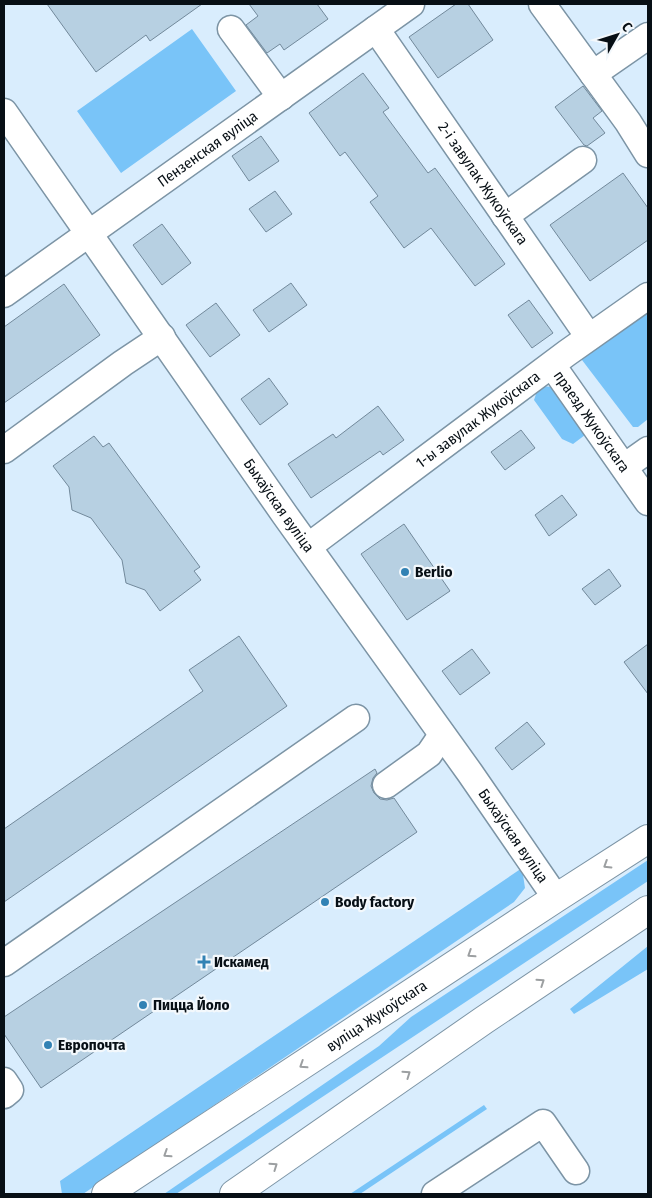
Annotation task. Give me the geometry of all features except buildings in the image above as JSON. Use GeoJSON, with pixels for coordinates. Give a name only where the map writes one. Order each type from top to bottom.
{"type":"FeatureCollection","features":[{"type":"Feature","properties":{"kind":"main road","name":"вуліца Жукоўскага"},"geometry":{"type":"LineString","coordinates":[[106,1194],[648,839]]}},
{"type":"Feature","properties":{"kind":"main road"},"geometry":{"type":"LineString","coordinates":[[234,1194],[484,1020],[648,910]]}},
{"type":"Feature","properties":{"kind":"street","name":"Пензенская вуліца"},"geometry":{"type":"LineString","coordinates":[[4,294],[411,4]]}},
{"type":"Feature","properties":{"kind":"street"},"geometry":{"type":"LineString","coordinates":[[542,4],[628,122],[648,154]]}},
{"type":"Feature","properties":{"kind":"street"},"geometry":{"type":"LineString","coordinates":[[231,29],[281,97]]}},
{"type":"Feature","properties":{"kind":"street","name":"2-і завулак Жукоўскага"},"geometry":{"type":"LineString","coordinates":[[376,29],[589,337]]}},
{"type":"Feature","properties":{"kind":"street"},"geometry":{"type":"LineString","coordinates":[[593,74],[648,36]]}},
{"type":"Feature","properties":{"kind":"street","name":"Быхаўская вуліца"},"geometry":{"type":"LineString","coordinates":[[4,112],[285,515],[556,898]]}},
{"type":"Feature","properties":{"kind":"street"},"geometry":{"type":"LineString","coordinates":[[505,216],[582,160]]}},
{"type":"Feature","properties":{"kind":"street","name":"1-ы завулак Жукоўскага"},"geometry":{"type":"LineString","coordinates":[[308,546],[589,337],[648,296]]}},
{"type":"Feature","properties":{"kind":"street"},"geometry":{"type":"LineString","coordinates":[[4,450],[123,363],[162,337]]}},
{"type":"Feature","properties":{"kind":"street","name":"праезд Жукоўскага"},"geometry":{"type":"LineString","coordinates":[[552,365],[648,502]]}},
{"type":"Feature","properties":{"kind":"street"},"geometry":{"type":"LineString","coordinates":[[624,467],[648,450]]}},
{"type":"Feature","properties":{"kind":"street"},"geometry":{"type":"LineString","coordinates":[[4,963],[356,718]]}},
{"type":"Feature","properties":{"kind":"street"},"geometry":{"type":"LineString","coordinates":[[386,785],[429,754],[442,735]]}},
{"type":"Feature","properties":{"kind":"street"},"geometry":{"type":"LineString","coordinates":[[4,1081],[10,1090],[4,1095]]}},
{"type":"Feature","properties":{"kind":"street"},"geometry":{"type":"LineString","coordinates":[[435,1194],[543,1123],[576,1171]]}},
{"type":"Feature","properties":{"kind":"shaded area"},"geometry":{"type":"Polygon","coordinates":[[[192,29],[236,91],[121,173],[77,111],[192,29]]]}},
{"type":"Feature","properties":{"kind":"shaded area"},"geometry":{"type":"Polygon","coordinates":[[[648,306],[648,419],[638,427],[633,427],[582,360],[580,354],[648,306]]]}},
{"type":"Feature","properties":{"kind":"shaded area"},"geometry":{"type":"Polygon","coordinates":[[[543,386],[551,387],[585,435],[573,444],[562,439],[534,400],[537,391],[543,386]]]}},
{"type":"Feature","properties":{"kind":"shaded area"},"geometry":{"type":"Polygon","coordinates":[[[648,860],[648,881],[176,1194],[164,1194],[379,1046],[411,1017],[648,860]]]}},
{"type":"Feature","properties":{"kind":"shaded area"},"geometry":{"type":"Polygon","coordinates":[[[522,868],[525,888],[514,902],[83,1194],[62,1194],[60,1181],[522,868]]]}},
{"type":"Feature","properties":{"kind":"shaded area"},"geometry":{"type":"Polygon","coordinates":[[[648,946],[648,969],[574,1014],[570,1009],[648,946]]]}},
{"type":"Feature","properties":{"kind":"shaded area"},"geometry":{"type":"Polygon","coordinates":[[[484,1105],[487,1109],[360,1194],[350,1194],[484,1105]]]}},
{"type":"Feature","properties":{"kind":"place","name":"Berlio"},"geometry":{"type":"Point","coordinates":[405,572]}},
{"type":"Feature","properties":{"kind":"place","name":"Body factory"},"geometry":{"type":"Point","coordinates":[325,902]}},
{"type":"Feature","properties":{"kind":"place","name":"Искамед"},"geometry":{"type":"Point","coordinates":[204,962]}},
{"type":"Feature","properties":{"kind":"place","name":"Пицца Йоло"},"geometry":{"type":"Point","coordinates":[143,1005]}},
{"type":"Feature","properties":{"kind":"place","name":"Европочта"},"geometry":{"type":"Point","coordinates":[48,1045]}}]}
